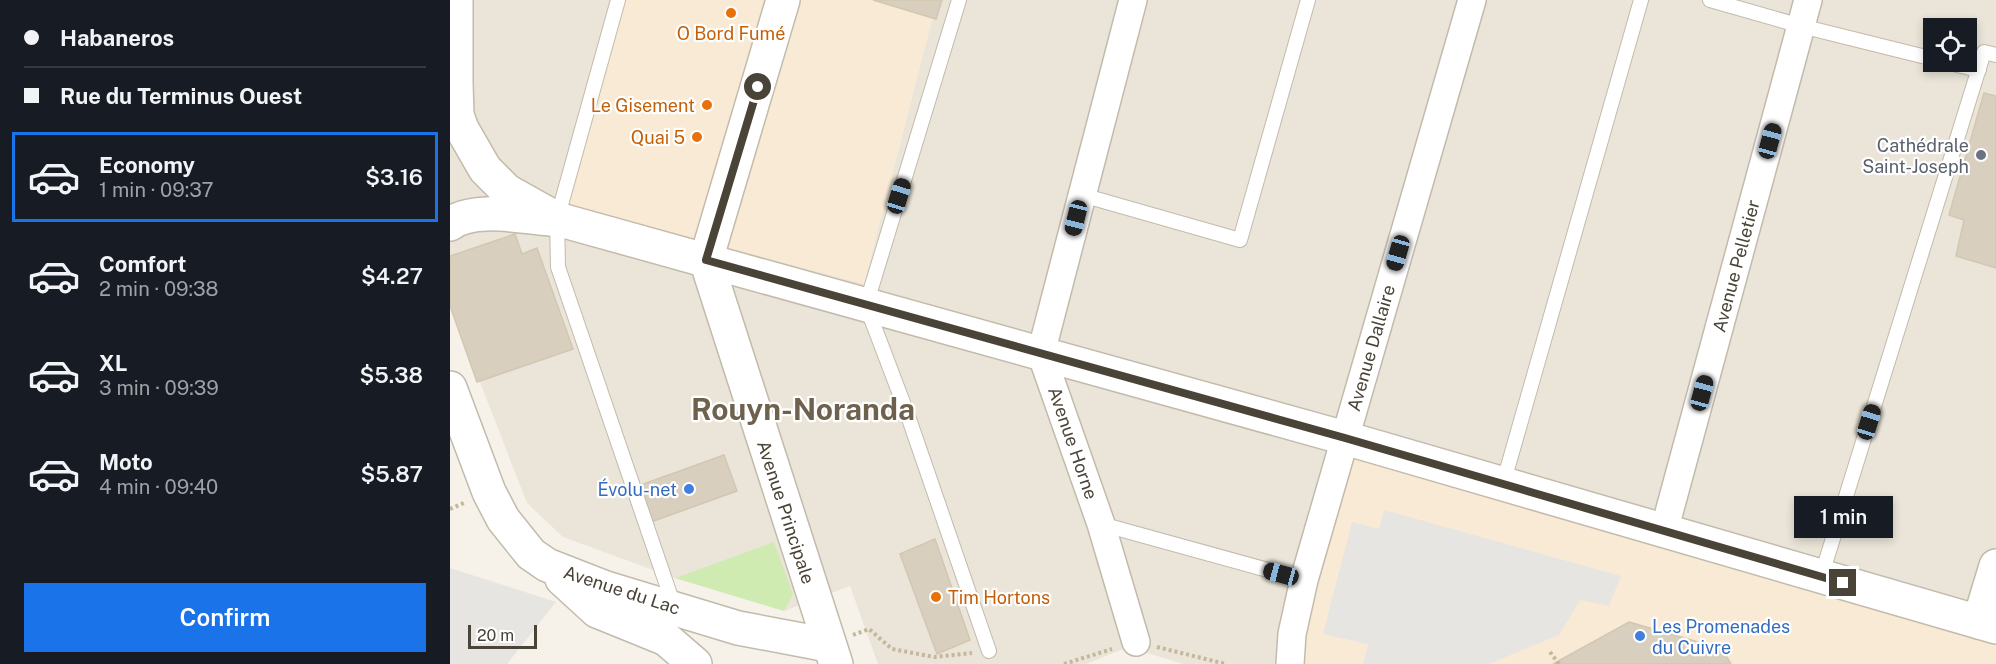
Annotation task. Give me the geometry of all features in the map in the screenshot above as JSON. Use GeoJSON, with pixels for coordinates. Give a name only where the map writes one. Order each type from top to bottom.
{"type":"FeatureCollection","features":[{"type":"Feature","properties":{"kind":"street"},"geometry":{"type":"LineString","coordinates":[[456,0],[456,83],[458,114],[462,129],[485,169],[507,192],[558,219],[1345,438],[1988,625],[1996,566]]}},
{"type":"Feature","properties":{"kind":"street"},"geometry":{"type":"LineString","coordinates":[[706,260],[783,0]]}},
{"type":"Feature","properties":{"kind":"street"},"geometry":{"type":"LineString","coordinates":[[1041,353],[1133,0]]}},
{"type":"Feature","properties":{"kind":"street","name":"Avenue Dallaire"},"geometry":{"type":"LineString","coordinates":[[1290,664],[1292,634],[1304,580],[1472,0]]}},
{"type":"Feature","properties":{"kind":"street","name":"Avenue Pelletier"},"geometry":{"type":"LineString","coordinates":[[1664,531],[1808,0]]}},
{"type":"Feature","properties":{"kind":"street"},"geometry":{"type":"LineString","coordinates":[[450,224],[458,218],[481,215],[558,219]]}},
{"type":"Feature","properties":{"kind":"street","name":"Avenue Principale"},"geometry":{"type":"LineString","coordinates":[[706,260],[825,658]]}},
{"type":"Feature","properties":{"kind":"street","name":"Avenue Horne"},"geometry":{"type":"LineString","coordinates":[[1041,353],[1101,524],[1136,642]]}},
{"type":"Feature","properties":{"kind":"street","name":"Avenue du Lac"},"geometry":{"type":"LineString","coordinates":[[450,388],[489,492],[503,519],[531,554],[547,565],[606,588],[738,628],[825,658]]}},
{"type":"Feature","properties":{"kind":"street"},"geometry":{"type":"LineString","coordinates":[[547,565],[597,611],[666,639],[694,664]]}},
{"type":"Feature","properties":{"kind":"lane"},"geometry":{"type":"LineString","coordinates":[[618,0],[558,219],[558,267],[675,608]]}},
{"type":"Feature","properties":{"kind":"lane"},"geometry":{"type":"LineString","coordinates":[[959,0],[866,305],[907,413],[989,651]]}},
{"type":"Feature","properties":{"kind":"lane"},"geometry":{"type":"LineString","coordinates":[[1082,195],[1239,240],[1308,0]]}},
{"type":"Feature","properties":{"kind":"lane"},"geometry":{"type":"LineString","coordinates":[[1503,484],[1641,0]]}},
{"type":"Feature","properties":{"kind":"lane"},"geometry":{"type":"LineString","coordinates":[[1710,0],[1801,26],[1923,56]]}},
{"type":"Feature","properties":{"kind":"lane"},"geometry":{"type":"LineString","coordinates":[[1821,576],[1984,52],[1996,55]]}},
{"type":"Feature","properties":{"kind":"lane"},"geometry":{"type":"LineString","coordinates":[[1101,524],[1304,580]]}},
{"type":"Feature","properties":{"kind":"path"},"geometry":{"type":"LineString","coordinates":[[825,658],[869,629],[892,649],[934,657],[989,651]]}},
{"type":"Feature","properties":{"kind":"path"},"geometry":{"type":"LineString","coordinates":[[1550,652],[1559,664]]}},
{"type":"Feature","properties":{"kind":"shaded area"},"geometry":{"type":"Polygon","coordinates":[[[450,0],[624,0],[864,284],[937,0],[1996,0],[1996,627],[1290,664],[1183,664],[1128,647],[1086,664],[878,664],[850,586],[784,611],[675,578],[563,537],[527,503],[450,305],[450,0]]]}},
{"type":"Feature","properties":{"kind":"shaded area"},"geometry":{"type":"Polygon","coordinates":[[[624,0],[937,0],[864,284],[566,206],[624,0]]]}},
{"type":"Feature","properties":{"kind":"shaded area"},"geometry":{"type":"Polygon","coordinates":[[[1345,438],[1996,627],[1996,664],[1290,664],[1345,438]]]}},
{"type":"Feature","properties":{"kind":"shaded area"},"geometry":{"type":"Polygon","coordinates":[[[1384,510],[1621,576],[1609,606],[1580,600],[1559,635],[1489,664],[1363,664],[1368,644],[1323,634],[1352,522],[1379,529],[1384,510]]]}},
{"type":"Feature","properties":{"kind":"shaded area"},"geometry":{"type":"Polygon","coordinates":[[[450,568],[556,602],[507,664],[450,664],[450,568]]]}},
{"type":"Feature","properties":{"kind":"green space"},"geometry":{"type":"Polygon","coordinates":[[[774,542],[793,594],[784,611],[675,578],[774,542]]]}},
{"type":"Feature","properties":{"kind":"building"},"geometry":{"type":"Polygon","coordinates":[[[873,0],[942,0],[936,19],[873,0]]]}},
{"type":"Feature","properties":{"kind":"building","name":"Cathédrale Saint-Joseph"},"geometry":{"type":"Polygon","coordinates":[[[1984,93],[1996,96],[1996,268],[1956,256],[1964,220],[1949,215],[1984,93]]]}},
{"type":"Feature","properties":{"kind":"building"},"geometry":{"type":"Polygon","coordinates":[[[515,234],[522,254],[537,248],[573,349],[477,382],[450,306],[450,256],[515,234]]]}},
{"type":"Feature","properties":{"kind":"building","name":"Évolu-net"},"geometry":{"type":"Polygon","coordinates":[[[724,455],[737,491],[651,522],[638,486],[724,455]]]}},
{"type":"Feature","properties":{"kind":"building","name":"Tim Hortons"},"geometry":{"type":"Polygon","coordinates":[[[935,539],[970,640],[937,654],[900,554],[935,539]]]}},
{"type":"Feature","properties":{"kind":"building","name":"Les Promenades du Cuivre"},"geometry":{"type":"Polygon","coordinates":[[[1629,622],[1722,649],[1731,664],[1553,664],[1629,622]]]}},
{"type":"Feature","properties":{"kind":"place","name":"O Bord Fumé"},"geometry":{"type":"Point","coordinates":[731,13]}},
{"type":"Feature","properties":{"kind":"place","name":"Le Gisement"},"geometry":{"type":"Point","coordinates":[707,105]}},
{"type":"Feature","properties":{"kind":"place","name":"Quai 5"},"geometry":{"type":"Point","coordinates":[697,137]}},
{"type":"Feature","properties":{"kind":"place","name":"Cathédrale Saint-Joseph"},"geometry":{"type":"Point","coordinates":[1981,155]}},
{"type":"Feature","properties":{"kind":"place","name":"Évolu-net"},"geometry":{"type":"Point","coordinates":[689,489]}},
{"type":"Feature","properties":{"kind":"place","name":"Tim Hortons"},"geometry":{"type":"Point","coordinates":[936,597]}},
{"type":"Feature","properties":{"kind":"place","name":"Les Promenades du Cuivre"},"geometry":{"type":"Point","coordinates":[1640,636]}},
{"type":"Feature","properties":{"kind":"district","name":"Rouyn-Noranda"},"geometry":{"type":"Point","coordinates":[803,409]}},
{"type":"Feature","properties":{"kind":"route"},"geometry":{"type":"LineString","coordinates":[[758,87],[706,260],[1345,438],[1843,583]]}}]}
